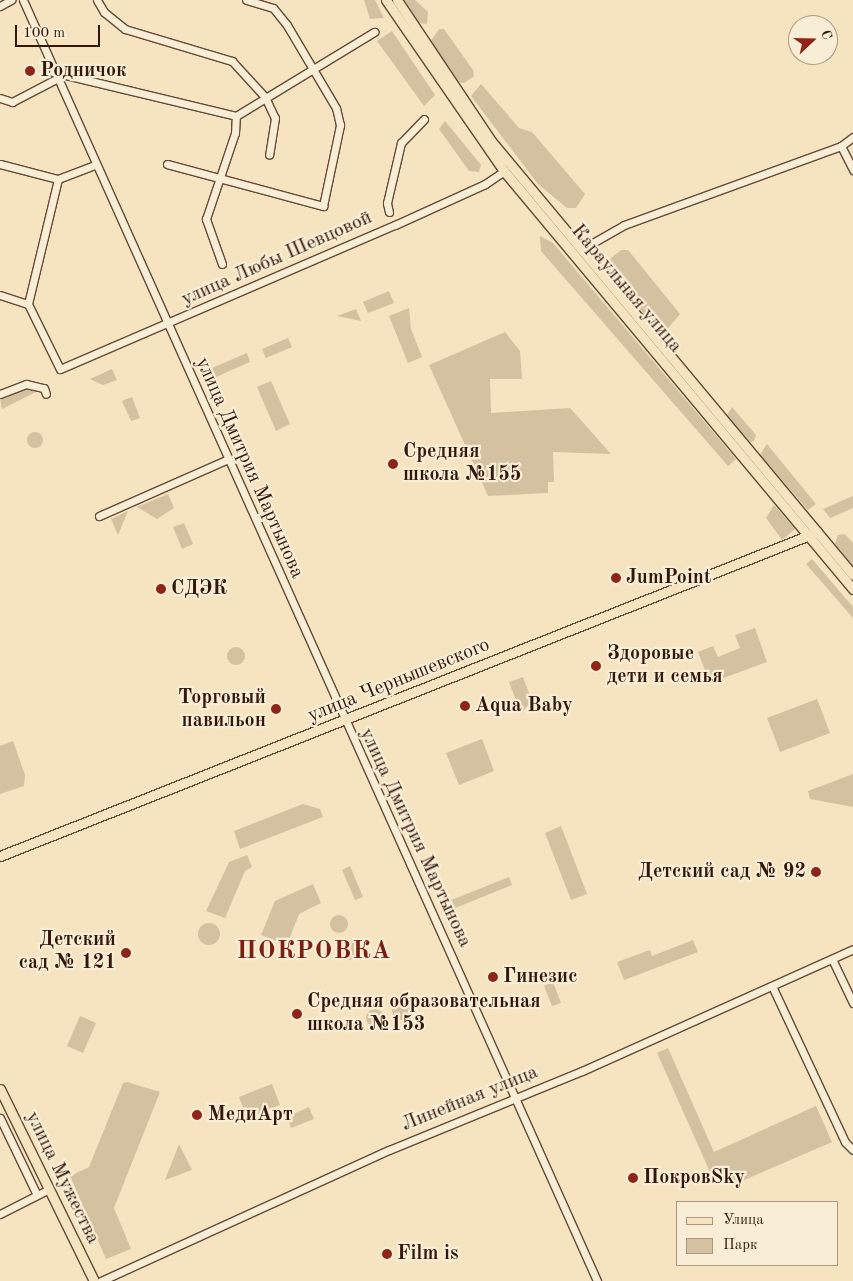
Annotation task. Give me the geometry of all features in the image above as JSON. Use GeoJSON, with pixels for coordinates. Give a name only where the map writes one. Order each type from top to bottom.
{"type":"FeatureCollection","features":[{"type":"Feature","properties":{"kind":"main road","name":"Караульная улица"},"geometry":{"type":"LineString","coordinates":[[386,0],[504,171],[813,534],[853,576]]}},
{"type":"Feature","properties":{"kind":"main road","name":"Караульная улица"},"geometry":{"type":"LineString","coordinates":[[397,0],[491,141],[582,249],[813,534],[853,589]]}},
{"type":"Feature","properties":{"kind":"main road","name":"улица Чернышевского"},"geometry":{"type":"LineString","coordinates":[[0,856],[344,722],[813,534]]}},
{"type":"Feature","properties":{"kind":"main road","name":"улица Мужества"},"geometry":{"type":"LineString","coordinates":[[0,1089],[94,1281]]}},
{"type":"Feature","properties":{"kind":"street"},"geometry":{"type":"LineString","coordinates":[[0,6],[11,0]]}},
{"type":"Feature","properties":{"kind":"street","name":"улица Дмитрия Мартынова"},"geometry":{"type":"LineString","coordinates":[[23,0],[54,76],[168,325],[344,722],[517,1098],[597,1281]]}},
{"type":"Feature","properties":{"kind":"street"},"geometry":{"type":"LineString","coordinates":[[97,0],[104,12],[125,29],[232,61],[265,97],[276,128],[269,155]]}},
{"type":"Feature","properties":{"kind":"street"},"geometry":{"type":"LineString","coordinates":[[167,164],[323,206],[340,125],[336,108],[314,70],[273,8],[246,0]]}},
{"type":"Feature","properties":{"kind":"street"},"geometry":{"type":"LineString","coordinates":[[222,264],[206,219],[236,116],[374,32]]}},
{"type":"Feature","properties":{"kind":"street"},"geometry":{"type":"LineString","coordinates":[[0,98],[12,102],[25,97],[54,76],[236,116]]}},
{"type":"Feature","properties":{"kind":"street"},"geometry":{"type":"LineString","coordinates":[[389,212],[387,204],[401,143],[424,119]]}},
{"type":"Feature","properties":{"kind":"street"},"geometry":{"type":"LineString","coordinates":[[582,249],[624,224],[841,146],[853,138]]}},
{"type":"Feature","properties":{"kind":"street"},"geometry":{"type":"LineString","coordinates":[[841,146],[853,170]]}},
{"type":"Feature","properties":{"kind":"street"},"geometry":{"type":"LineString","coordinates":[[0,164],[58,179],[95,165]]}},
{"type":"Feature","properties":{"kind":"street","name":"улица Любы Шевцовой"},"geometry":{"type":"LineString","coordinates":[[28,304],[60,369],[168,325],[485,184],[504,171]]}},
{"type":"Feature","properties":{"kind":"street"},"geometry":{"type":"LineString","coordinates":[[0,295],[28,304],[58,179]]}},
{"type":"Feature","properties":{"kind":"street"},"geometry":{"type":"LineString","coordinates":[[0,394],[26,384],[45,391]]}},
{"type":"Feature","properties":{"kind":"street"},"geometry":{"type":"LineString","coordinates":[[98,516],[228,459]]}},
{"type":"Feature","properties":{"kind":"street","name":"Линейная улица"},"geometry":{"type":"LineString","coordinates":[[100,1281],[390,1150],[517,1098],[853,949]]}},
{"type":"Feature","properties":{"kind":"street"},"geometry":{"type":"LineString","coordinates":[[832,959],[853,1003]]}},
{"type":"Feature","properties":{"kind":"street"},"geometry":{"type":"LineString","coordinates":[[772,986],[845,1142],[853,1150]]}},
{"type":"Feature","properties":{"kind":"street"},"geometry":{"type":"LineString","coordinates":[[0,1118],[36,1193]]}},
{"type":"Feature","properties":{"kind":"street"},"geometry":{"type":"LineString","coordinates":[[0,1214],[36,1193],[49,1189]]}},
{"type":"Feature","properties":{"kind":"green space"},"geometry":{"type":"Polygon","coordinates":[[[364,0],[375,0],[384,18],[370,19],[364,0]]]}},
{"type":"Feature","properties":{"kind":"green space"},"geometry":{"type":"Polygon","coordinates":[[[404,0],[415,0],[428,12],[427,24],[419,23],[404,0]]]}},
{"type":"Feature","properties":{"kind":"green space"},"geometry":{"type":"Polygon","coordinates":[[[439,29],[444,29],[473,70],[474,76],[464,83],[457,82],[430,42],[439,29]]]}},
{"type":"Feature","properties":{"kind":"green space"},"geometry":{"type":"Polygon","coordinates":[[[392,31],[435,95],[424,106],[377,41],[392,31]]]}},
{"type":"Feature","properties":{"kind":"green space"},"geometry":{"type":"Polygon","coordinates":[[[481,84],[519,128],[532,132],[585,194],[576,208],[567,208],[538,184],[471,96],[481,84]]]}},
{"type":"Feature","properties":{"kind":"green space"},"geometry":{"type":"Polygon","coordinates":[[[445,121],[481,165],[479,172],[469,171],[439,129],[445,121]]]}},
{"type":"Feature","properties":{"kind":"green space"},"geometry":{"type":"Polygon","coordinates":[[[540,236],[553,243],[736,459],[728,466],[541,251],[540,236]]]}},
{"type":"Feature","properties":{"kind":"green space"},"geometry":{"type":"Polygon","coordinates":[[[621,250],[628,250],[680,314],[665,332],[658,332],[607,269],[605,263],[621,250]]]}},
{"type":"Feature","properties":{"kind":"green space"},"geometry":{"type":"Polygon","coordinates":[[[389,291],[394,303],[368,313],[363,302],[389,291]]]}},
{"type":"Feature","properties":{"kind":"green space"},"geometry":{"type":"Polygon","coordinates":[[[409,308],[411,329],[422,357],[408,363],[389,316],[409,308]]]}},
{"type":"Feature","properties":{"kind":"green space"},"geometry":{"type":"Polygon","coordinates":[[[356,309],[361,321],[337,316],[356,309]]]}},
{"type":"Feature","properties":{"kind":"green space"},"geometry":{"type":"Polygon","coordinates":[[[505,332],[520,351],[522,379],[490,379],[491,413],[570,408],[611,454],[553,452],[554,482],[548,482],[548,493],[488,496],[429,365],[505,332]]]}},
{"type":"Feature","properties":{"kind":"green space"},"geometry":{"type":"Polygon","coordinates":[[[288,338],[292,347],[266,358],[262,349],[288,338]]]}},
{"type":"Feature","properties":{"kind":"green space"},"geometry":{"type":"Polygon","coordinates":[[[247,353],[250,362],[216,377],[212,368],[247,353]]]}},
{"type":"Feature","properties":{"kind":"green space"},"geometry":{"type":"Polygon","coordinates":[[[112,369],[117,380],[103,385],[90,379],[112,369]]]}},
{"type":"Feature","properties":{"kind":"green space"},"geometry":{"type":"Polygon","coordinates":[[[271,381],[290,424],[276,431],[257,387],[271,381]]]}},
{"type":"Feature","properties":{"kind":"green space"},"geometry":{"type":"Polygon","coordinates":[[[23,387],[38,391],[2,409],[0,398],[23,387]]]}},
{"type":"Feature","properties":{"kind":"green space"},"geometry":{"type":"Polygon","coordinates":[[[132,397],[140,418],[131,421],[122,401],[132,397]]]}},
{"type":"Feature","properties":{"kind":"green space"},"geometry":{"type":"Polygon","coordinates":[[[732,407],[756,435],[754,441],[750,442],[727,415],[732,407]]]}},
{"type":"Feature","properties":{"kind":"green space"},"geometry":{"type":"Polygon","coordinates":[[[32,432],[38,432],[43,437],[41,446],[32,448],[27,443],[27,437],[32,432]]]}},
{"type":"Feature","properties":{"kind":"green space"},"geometry":{"type":"Polygon","coordinates":[[[767,444],[816,504],[808,510],[760,455],[767,444]]]}},
{"type":"Feature","properties":{"kind":"green space"},"geometry":{"type":"Polygon","coordinates":[[[168,494],[174,508],[157,519],[137,507],[168,494]]]}},
{"type":"Feature","properties":{"kind":"green space"},"geometry":{"type":"Polygon","coordinates":[[[853,496],[853,508],[835,516],[830,518],[823,509],[853,496]]]}},
{"type":"Feature","properties":{"kind":"green space"},"geometry":{"type":"Polygon","coordinates":[[[774,505],[795,529],[782,540],[766,518],[774,505]]]}},
{"type":"Feature","properties":{"kind":"green space"},"geometry":{"type":"Polygon","coordinates":[[[128,511],[118,535],[111,519],[128,511]]]}},
{"type":"Feature","properties":{"kind":"green space"},"geometry":{"type":"Polygon","coordinates":[[[184,523],[193,544],[182,549],[173,527],[184,523]]]}},
{"type":"Feature","properties":{"kind":"green space"},"geometry":{"type":"Polygon","coordinates":[[[845,534],[853,543],[853,566],[835,544],[838,535],[845,534]]]}},
{"type":"Feature","properties":{"kind":"green space"},"geometry":{"type":"Polygon","coordinates":[[[812,559],[853,607],[853,618],[806,564],[812,559]]]}},
{"type":"Feature","properties":{"kind":"green space"},"geometry":{"type":"Polygon","coordinates":[[[755,628],[767,662],[710,683],[698,652],[713,646],[718,657],[740,648],[735,635],[755,628]]]}},
{"type":"Feature","properties":{"kind":"green space"},"geometry":{"type":"Polygon","coordinates":[[[232,647],[240,647],[245,652],[243,663],[232,665],[227,660],[227,652],[232,647]]]}},
{"type":"Feature","properties":{"kind":"green space"},"geometry":{"type":"Polygon","coordinates":[[[523,677],[532,701],[521,713],[509,682],[523,677]]]}},
{"type":"Feature","properties":{"kind":"green space"},"geometry":{"type":"Polygon","coordinates":[[[817,699],[830,733],[780,752],[767,718],[817,699]]]}},
{"type":"Feature","properties":{"kind":"green space"},"geometry":{"type":"Polygon","coordinates":[[[482,739],[494,771],[459,785],[446,753],[482,739]]]}},
{"type":"Feature","properties":{"kind":"green space"},"geometry":{"type":"Polygon","coordinates":[[[13,741],[25,775],[24,786],[0,794],[0,746],[13,741]]]}},
{"type":"Feature","properties":{"kind":"green space"},"geometry":{"type":"Polygon","coordinates":[[[853,774],[853,807],[810,799],[808,791],[853,774]]]}},
{"type":"Feature","properties":{"kind":"green space"},"geometry":{"type":"Polygon","coordinates":[[[303,804],[320,809],[323,817],[240,849],[234,831],[303,804]]]}},
{"type":"Feature","properties":{"kind":"green space"},"geometry":{"type":"Polygon","coordinates":[[[561,826],[587,894],[571,900],[545,833],[561,826]]]}},
{"type":"Feature","properties":{"kind":"green space"},"geometry":{"type":"Polygon","coordinates":[[[247,855],[252,867],[245,871],[225,918],[206,911],[229,862],[247,855]]]}},
{"type":"Feature","properties":{"kind":"green space"},"geometry":{"type":"Polygon","coordinates":[[[350,866],[363,897],[355,900],[342,870],[350,866]]]}},
{"type":"Feature","properties":{"kind":"green space"},"geometry":{"type":"Polygon","coordinates":[[[509,877],[512,885],[453,909],[449,901],[509,877]]]}},
{"type":"Feature","properties":{"kind":"green space"},"geometry":{"type":"Polygon","coordinates":[[[313,884],[321,903],[299,914],[287,945],[261,935],[275,901],[313,884]]]}},
{"type":"Feature","properties":{"kind":"green space"},"geometry":{"type":"Polygon","coordinates":[[[339,915],[345,918],[348,924],[345,930],[339,933],[333,930],[330,924],[333,918],[339,915]]]}},
{"type":"Feature","properties":{"kind":"green space"},"geometry":{"type":"Polygon","coordinates":[[[209,923],[219,930],[220,934],[213,944],[209,945],[199,938],[198,934],[205,924],[209,923]]]}},
{"type":"Feature","properties":{"kind":"green space"},"geometry":{"type":"Polygon","coordinates":[[[346,940],[354,940],[360,946],[360,954],[354,960],[346,960],[340,954],[340,946],[346,940]]]}},
{"type":"Feature","properties":{"kind":"green space"},"geometry":{"type":"Polygon","coordinates":[[[693,940],[698,952],[624,980],[617,962],[650,950],[652,956],[693,940]]]}},
{"type":"Feature","properties":{"kind":"green space"},"geometry":{"type":"Polygon","coordinates":[[[553,982],[561,1003],[552,1006],[544,986],[553,982]]]}},
{"type":"Feature","properties":{"kind":"green space"},"geometry":{"type":"Polygon","coordinates":[[[398,1000],[406,1000],[412,1006],[412,1014],[406,1020],[398,1020],[392,1014],[392,1006],[398,1000]]]}},
{"type":"Feature","properties":{"kind":"green space"},"geometry":{"type":"Polygon","coordinates":[[[375,1009],[381,1012],[384,1018],[381,1024],[375,1027],[369,1024],[366,1018],[369,1012],[375,1009]]]}},
{"type":"Feature","properties":{"kind":"green space"},"geometry":{"type":"Polygon","coordinates":[[[80,1016],[96,1023],[83,1053],[67,1046],[80,1016]]]}},
{"type":"Feature","properties":{"kind":"green space"},"geometry":{"type":"Polygon","coordinates":[[[668,1048],[714,1152],[816,1106],[832,1142],[735,1184],[730,1174],[714,1181],[657,1053],[668,1048]]]}},
{"type":"Feature","properties":{"kind":"green space"},"geometry":{"type":"Polygon","coordinates":[[[127,1082],[160,1092],[114,1208],[131,1249],[106,1259],[70,1176],[89,1167],[123,1083],[127,1082]]]}},
{"type":"Feature","properties":{"kind":"green space"},"geometry":{"type":"Polygon","coordinates":[[[272,1084],[280,1105],[247,1118],[239,1097],[272,1084]]]}},
{"type":"Feature","properties":{"kind":"green space"},"geometry":{"type":"Polygon","coordinates":[[[309,1107],[314,1119],[291,1128],[287,1117],[309,1107]]]}},
{"type":"Feature","properties":{"kind":"green space"},"geometry":{"type":"Polygon","coordinates":[[[179,1144],[192,1170],[165,1180],[179,1144]]]}},
{"type":"Feature","properties":{"kind":"place","name":"Родничок"},"geometry":{"type":"Point","coordinates":[30,71]}},
{"type":"Feature","properties":{"kind":"place","name":"Средняя школа №155"},"geometry":{"type":"Point","coordinates":[393,464]}},
{"type":"Feature","properties":{"kind":"place","name":"JumPoint"},"geometry":{"type":"Point","coordinates":[616,578]}},
{"type":"Feature","properties":{"kind":"place","name":"СДЭК"},"geometry":{"type":"Point","coordinates":[161,589]}},
{"type":"Feature","properties":{"kind":"place","name":"Здоровые дети и семья"},"geometry":{"type":"Point","coordinates":[596,666]}},
{"type":"Feature","properties":{"kind":"place","name":"Aqua Baby"},"geometry":{"type":"Point","coordinates":[465,706]}},
{"type":"Feature","properties":{"kind":"place","name":"Торговый павильон"},"geometry":{"type":"Point","coordinates":[276,709]}},
{"type":"Feature","properties":{"kind":"place","name":"Детский сад № 92"},"geometry":{"type":"Point","coordinates":[816,872]}},
{"type":"Feature","properties":{"kind":"place","name":"Детский сад № 121"},"geometry":{"type":"Point","coordinates":[126,953]}},
{"type":"Feature","properties":{"kind":"place","name":"Гинезис"},"geometry":{"type":"Point","coordinates":[493,977]}},
{"type":"Feature","properties":{"kind":"place","name":"Средняя образовательная школа №153"},"geometry":{"type":"Point","coordinates":[297,1014]}},
{"type":"Feature","properties":{"kind":"place","name":"МедиАрт"},"geometry":{"type":"Point","coordinates":[197,1115]}},
{"type":"Feature","properties":{"kind":"place","name":"ПокровSky"},"geometry":{"type":"Point","coordinates":[633,1178]}},
{"type":"Feature","properties":{"kind":"place","name":"Film is"},"geometry":{"type":"Point","coordinates":[387,1254]}},
{"type":"Feature","properties":{"kind":"district","name":"ПОКРОВКА"},"geometry":{"type":"Point","coordinates":[314,952]}}]}
